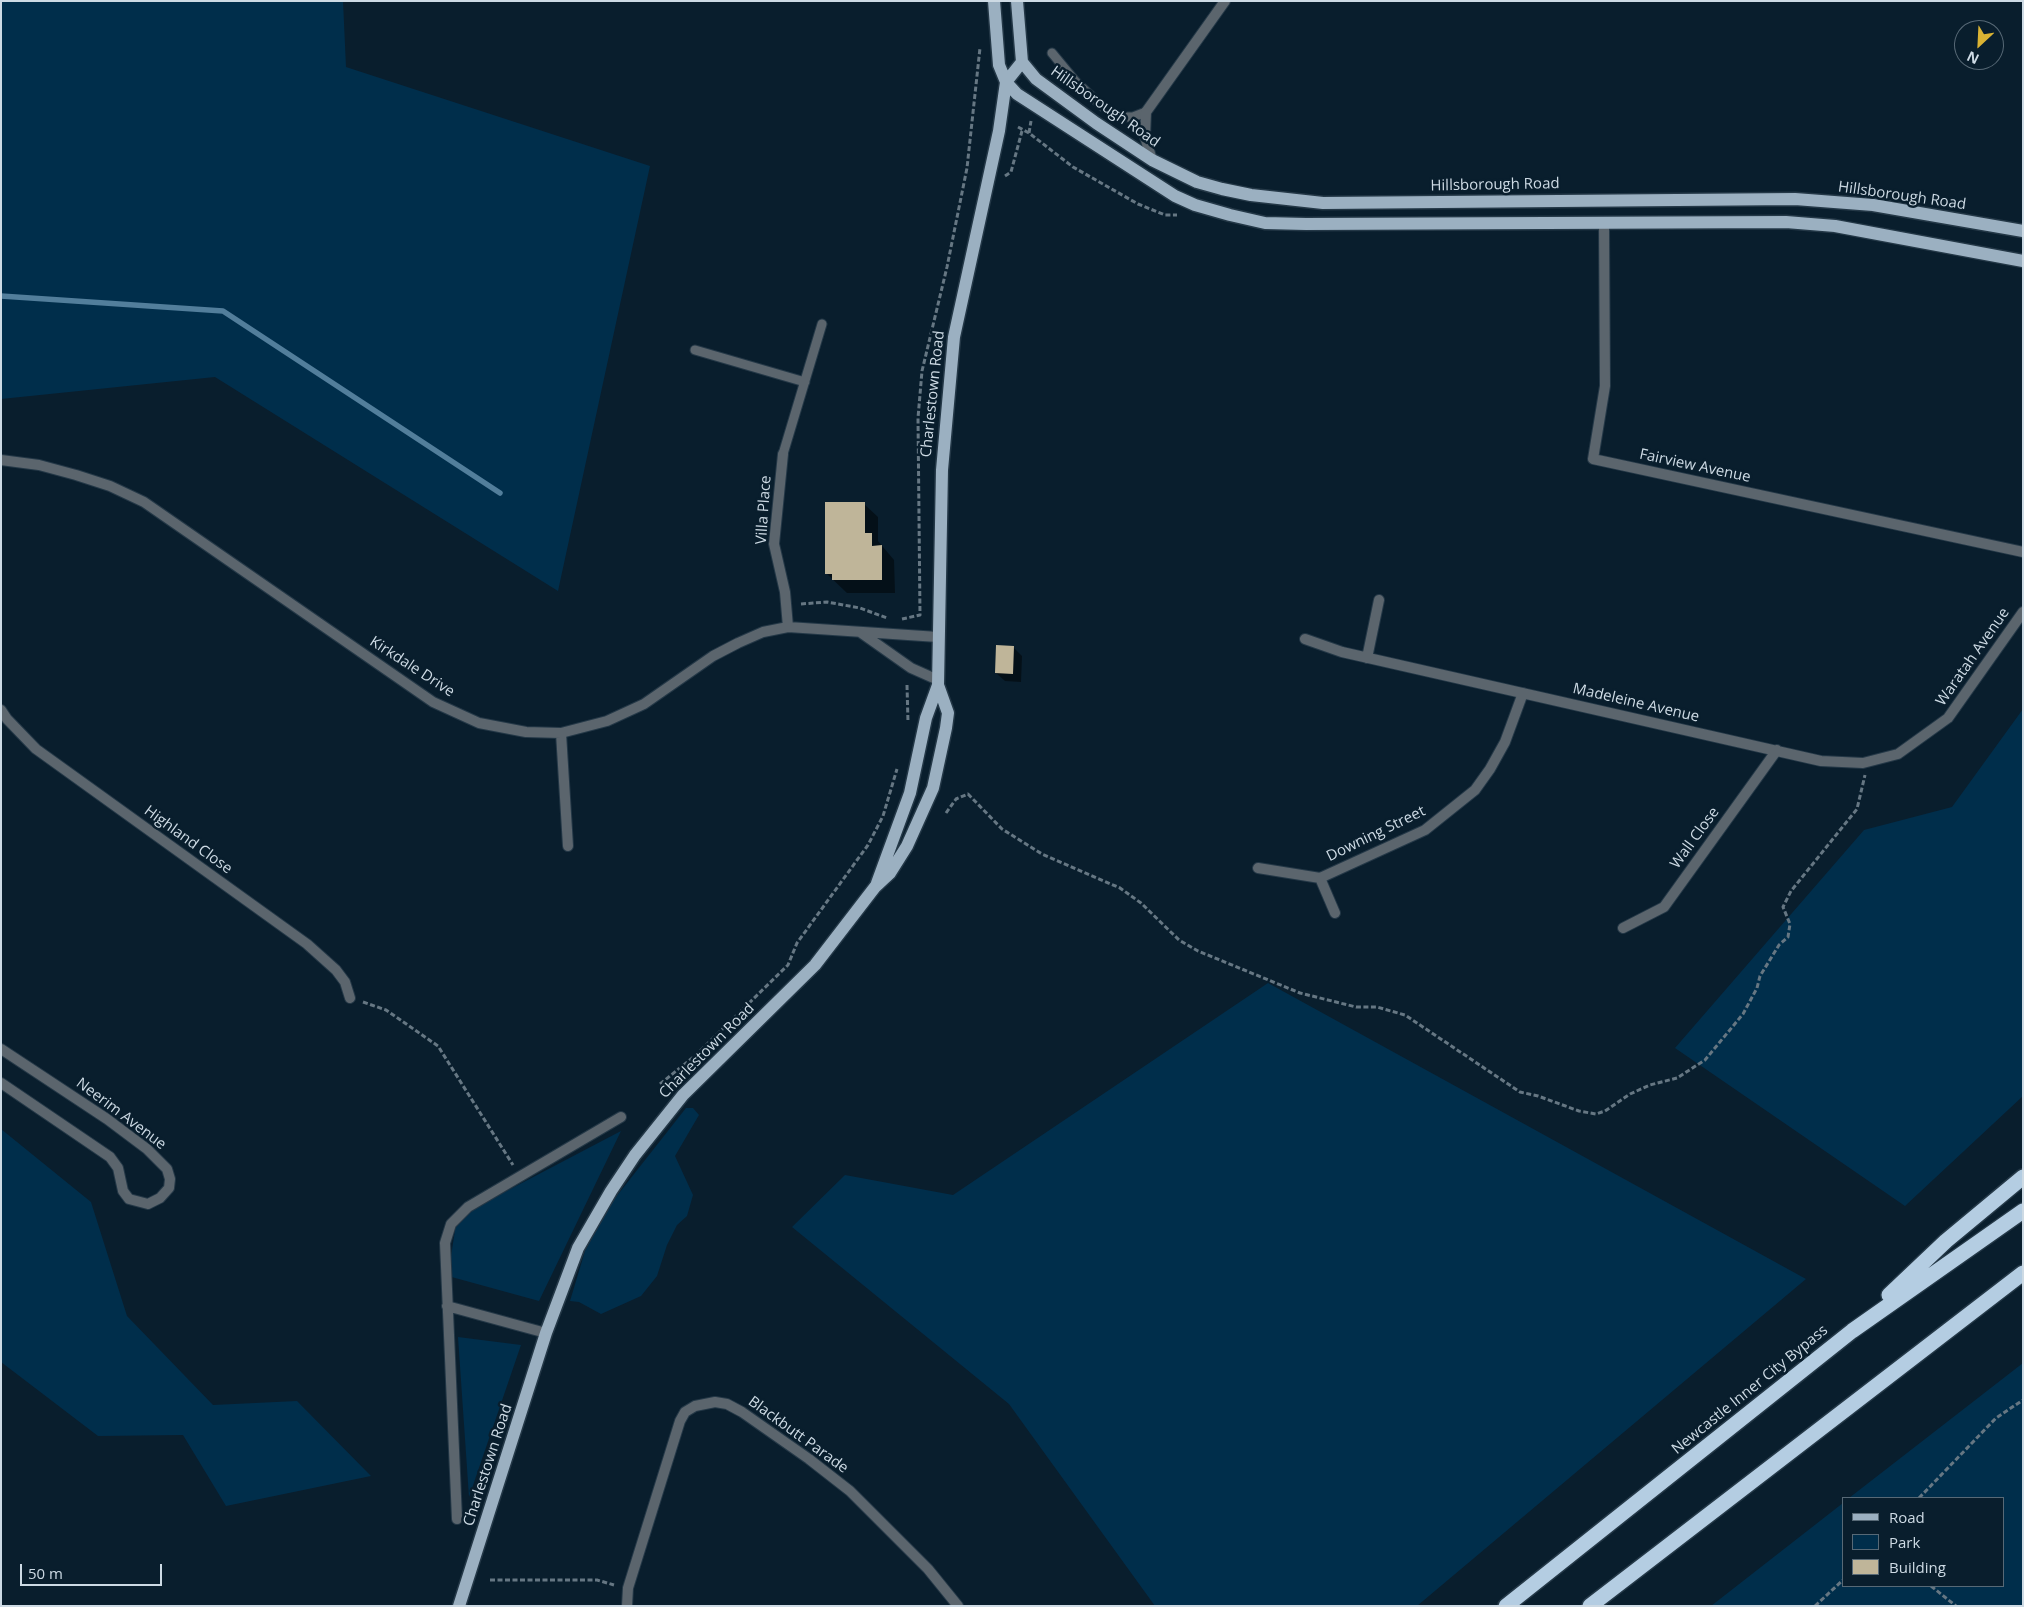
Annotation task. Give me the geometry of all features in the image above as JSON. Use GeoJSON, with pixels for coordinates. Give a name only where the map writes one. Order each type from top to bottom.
{"type":"FeatureCollection","features":[{"type":"Feature","properties":{"kind":"highway"},"geometry":{"type":"LineString","coordinates":[[1852,1330],[1946,1241],[2023,1177]]}},
{"type":"Feature","properties":{"kind":"highway","name":"Newcastle Inner City Bypass"},"geometry":{"type":"LineString","coordinates":[[1506,1606],[1852,1330],[2023,1211]]}},
{"type":"Feature","properties":{"kind":"highway"},"geometry":{"type":"LineString","coordinates":[[1590,1606],[2023,1273]]}},
{"type":"Feature","properties":{"kind":"main road","name":"Charlestown Road"},"geometry":{"type":"LineString","coordinates":[[459,1606],[546,1333],[578,1248],[611,1191],[635,1155],[683,1095],[815,965],[875,887],[890,873],[908,846],[933,788],[948,713],[938,683],[938,637],[942,470],[954,337],[999,131],[1006,82],[1001,74],[997,56],[994,1]]}},
{"type":"Feature","properties":{"kind":"main road"},"geometry":{"type":"LineString","coordinates":[[1017,1],[1022,62],[1006,82],[1017,94],[1037,108],[1158,186],[1195,205],[1265,223],[1786,222],[1835,226],[2023,261]]}},
{"type":"Feature","properties":{"kind":"main road","name":"Hillsborough Road"},"geometry":{"type":"LineString","coordinates":[[1022,62],[1029,72],[1047,88],[1152,160],[1197,182],[1251,195],[1323,203],[1795,199],[1873,205],[2023,231]]}},
{"type":"Feature","properties":{"kind":"main road","name":"Charlestown Road"},"geometry":{"type":"LineString","coordinates":[[875,887],[910,793],[926,718],[938,683]]}},
{"type":"Feature","properties":{"kind":"street"},"geometry":{"type":"LineString","coordinates":[[1152,160],[1145,137],[1146,112],[1225,1]]}},
{"type":"Feature","properties":{"kind":"street","name":"Fairview Avenue"},"geometry":{"type":"LineString","coordinates":[[1604,223],[1605,386],[1593,459],[2023,552]]}},
{"type":"Feature","properties":{"kind":"street","name":"Villa Place"},"geometry":{"type":"LineString","coordinates":[[783,454],[774,544],[784,592],[788,627]]}},
{"type":"Feature","properties":{"kind":"street","name":"Kirkdale Drive"},"geometry":{"type":"LineString","coordinates":[[1,460],[39,465],[76,475],[110,486],[144,502],[433,702],[479,723],[526,732],[562,732],[607,721],[644,704],[705,662],[738,643],[763,632],[788,627],[938,637]]}},
{"type":"Feature","properties":{"kind":"street"},"geometry":{"type":"LineString","coordinates":[[1367,658],[1379,600]]}},
{"type":"Feature","properties":{"kind":"street","name":"Waratah Avenue"},"geometry":{"type":"LineString","coordinates":[[1898,754],[1948,718],[2023,612]]}},
{"type":"Feature","properties":{"kind":"street"},"geometry":{"type":"LineString","coordinates":[[860,632],[911,668],[938,683]]}},
{"type":"Feature","properties":{"kind":"street","name":"Madeleine Avenue"},"geometry":{"type":"LineString","coordinates":[[1305,639],[1342,652],[1367,658],[1821,761],[1866,762],[1898,754]]}},
{"type":"Feature","properties":{"kind":"street","name":"Downing Street"},"geometry":{"type":"LineString","coordinates":[[1258,868],[1320,878],[1425,830],[1454,810],[1475,790],[1490,770],[1505,742],[1523,693]]}},
{"type":"Feature","properties":{"kind":"street","name":"Highland Close"},"geometry":{"type":"LineString","coordinates":[[1,710],[7,719],[36,749],[307,944],[336,970],[346,982],[350,998]]}},
{"type":"Feature","properties":{"kind":"street"},"geometry":{"type":"LineString","coordinates":[[562,732],[568,846]]}},
{"type":"Feature","properties":{"kind":"street","name":"Wall Close"},"geometry":{"type":"LineString","coordinates":[[1623,928],[1664,907],[1777,750]]}},
{"type":"Feature","properties":{"kind":"street","name":"Downing Street"},"geometry":{"type":"LineString","coordinates":[[1320,878],[1335,913]]}},
{"type":"Feature","properties":{"kind":"street","name":"Neerim Avenue"},"geometry":{"type":"LineString","coordinates":[[1,1049],[107,1119],[147,1149],[167,1169],[170,1180],[169,1188],[160,1198],[148,1204],[129,1199],[123,1191],[118,1168],[110,1157],[1,1083]]}},
{"type":"Feature","properties":{"kind":"street","name":"Charlestown Road"},"geometry":{"type":"LineString","coordinates":[[457,1519],[445,1243],[451,1224],[468,1207],[621,1117]]}},
{"type":"Feature","properties":{"kind":"street"},"geometry":{"type":"LineString","coordinates":[[447,1306],[546,1333]]}},
{"type":"Feature","properties":{"kind":"street","name":"Blackbutt Parade"},"geometry":{"type":"LineString","coordinates":[[628,1606],[628,1588],[680,1420],[685,1412],[695,1406],[715,1402],[727,1404],[742,1412],[809,1459],[850,1491],[928,1569],[958,1606]]}},
{"type":"Feature","properties":{"kind":"lane"},"geometry":{"type":"LineString","coordinates":[[1052,53],[1076,82],[1102,106],[1120,116],[1133,117],[1146,112]]}},
{"type":"Feature","properties":{"kind":"lane"},"geometry":{"type":"LineString","coordinates":[[783,454],[822,324]]}},
{"type":"Feature","properties":{"kind":"lane"},"geometry":{"type":"LineString","coordinates":[[695,350],[805,382]]}},
{"type":"Feature","properties":{"kind":"path"},"geometry":{"type":"LineString","coordinates":[[979,117],[974,116],[980,48]]}},
{"type":"Feature","properties":{"kind":"path"},"geometry":{"type":"LineString","coordinates":[[1018,127],[1022,131],[1029,133],[1073,167],[1156,212],[1165,215],[1177,215],[1195,205]]}},
{"type":"Feature","properties":{"kind":"path"},"geometry":{"type":"LineString","coordinates":[[1011,172],[1022,131]]}},
{"type":"Feature","properties":{"kind":"path"},"geometry":{"type":"LineString","coordinates":[[802,603],[827,602],[860,608],[894,621],[920,615]]}},
{"type":"Feature","properties":{"kind":"path"},"geometry":{"type":"LineString","coordinates":[[907,685],[907,730]]}},
{"type":"Feature","properties":{"kind":"path"},"geometry":{"type":"LineString","coordinates":[[660,1084],[696,1055],[788,965],[797,943],[868,845],[883,816],[900,762]]}},
{"type":"Feature","properties":{"kind":"path"},"geometry":{"type":"LineString","coordinates":[[946,813],[956,799],[968,794],[1002,829],[1042,854],[1120,888],[1141,903],[1179,940],[1198,952],[1300,993],[1356,1007],[1377,1007],[1405,1015],[1520,1092],[1538,1096],[1579,1111],[1596,1114],[1606,1111],[1630,1094],[1650,1084],[1677,1078],[1705,1060],[1743,1014],[1757,988],[1760,976],[1779,945],[1788,937],[1790,924],[1783,907],[1791,891],[1857,809],[1865,779],[1866,762]]}},
{"type":"Feature","properties":{"kind":"path"},"geometry":{"type":"LineString","coordinates":[[350,998],[386,1010],[438,1046],[520,1176]]}},
{"type":"Feature","properties":{"kind":"path"},"geometry":{"type":"LineString","coordinates":[[1920,1497],[1996,1418],[2023,1400]]}},
{"type":"Feature","properties":{"kind":"path"},"geometry":{"type":"LineString","coordinates":[[490,1580],[597,1580],[628,1588]]}},
{"type":"Feature","properties":{"kind":"path"},"geometry":{"type":"LineString","coordinates":[[1815,1606],[1842,1581]]}},
{"type":"Feature","properties":{"kind":"path"},"geometry":{"type":"LineString","coordinates":[[1932,1587],[1956,1606]]}},
{"type":"Feature","properties":{"kind":"green space"},"geometry":{"type":"Polygon","coordinates":[[[1,1],[343,1],[346,67],[650,166],[558,591],[215,377],[1,399],[1,1]]]}},
{"type":"Feature","properties":{"kind":"green space"},"geometry":{"type":"Polygon","coordinates":[[[2023,709],[2023,1096],[1905,1206],[1675,1048],[1864,830],[1952,807],[2023,709]]]}},
{"type":"Feature","properties":{"kind":"green space"},"geometry":{"type":"Polygon","coordinates":[[[1268,983],[1806,1279],[1417,1606],[1155,1606],[1009,1404],[792,1227],[845,1175],[953,1195],[1268,983]]]}},
{"type":"Feature","properties":{"kind":"green space"},"geometry":{"type":"Polygon","coordinates":[[[686,1108],[693,1108],[699,1115],[675,1156],[693,1195],[687,1216],[677,1225],[667,1245],[657,1276],[641,1296],[601,1314],[579,1302],[570,1301],[585,1251],[612,1202],[686,1108]]]}},
{"type":"Feature","properties":{"kind":"green space"},"geometry":{"type":"Polygon","coordinates":[[[1,1129],[91,1202],[127,1316],[213,1405],[297,1401],[371,1476],[226,1506],[183,1435],[98,1436],[1,1362],[1,1129]]]}},
{"type":"Feature","properties":{"kind":"green space"},"geometry":{"type":"Polygon","coordinates":[[[621,1131],[539,1301],[448,1276],[457,1217],[621,1131]]]}},
{"type":"Feature","properties":{"kind":"green space"},"geometry":{"type":"Polygon","coordinates":[[[458,1337],[521,1345],[469,1497],[458,1337]]]}},
{"type":"Feature","properties":{"kind":"green space"},"geometry":{"type":"Polygon","coordinates":[[[2023,1363],[2023,1606],[1711,1606],[1842,1504],[1842,1587],[2004,1587],[2004,1497],[1850,1497],[2023,1363]]]}},
{"type":"Feature","properties":{"kind":"building"},"geometry":{"type":"Polygon","coordinates":[[[825,502],[865,502],[865,533],[872,533],[872,546],[882,545],[882,580],[832,580],[832,574],[825,574],[825,502]]]}},
{"type":"Feature","properties":{"kind":"building"},"geometry":{"type":"Polygon","coordinates":[[[996,645],[1014,646],[1013,674],[995,673],[996,645]]]}},
{"type":"Feature","properties":{"kind":"waterway"},"geometry":{"type":"LineString","coordinates":[[1,296],[223,311],[500,493]]}}]}
